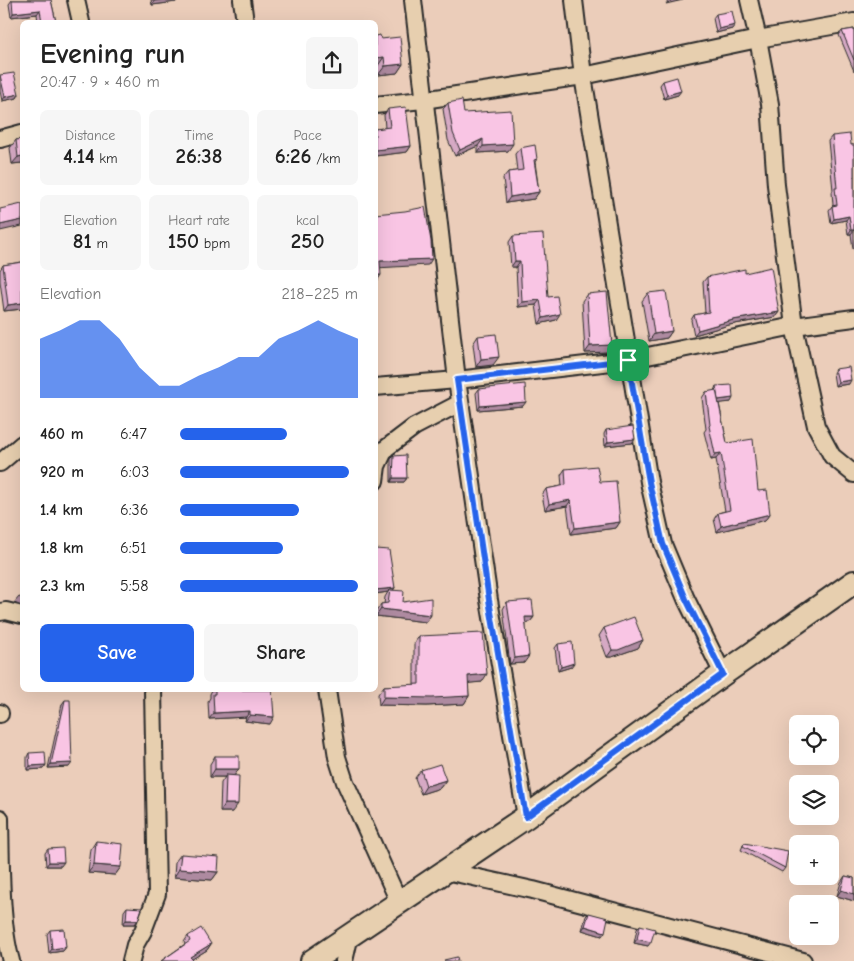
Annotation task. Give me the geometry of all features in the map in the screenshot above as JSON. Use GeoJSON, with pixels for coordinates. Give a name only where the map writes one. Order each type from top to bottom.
{"type":"FeatureCollection","features":[{"type":"Feature","properties":{"kind":"main road"},"geometry":{"type":"LineString","coordinates":[[312,961],[526,817],[723,674],[854,582]]}},
{"type":"Feature","properties":{"kind":"street"},"geometry":{"type":"LineString","coordinates":[[76,0],[81,20]]}},
{"type":"Feature","properties":{"kind":"street"},"geometry":{"type":"LineString","coordinates":[[242,0],[245,20]]}},
{"type":"Feature","properties":{"kind":"street"},"geometry":{"type":"LineString","coordinates":[[413,0],[423,100],[460,403],[489,600],[526,817]]}},
{"type":"Feature","properties":{"kind":"street"},"geometry":{"type":"LineString","coordinates":[[574,0],[583,76],[649,482],[663,544],[686,599],[723,674]]}},
{"type":"Feature","properties":{"kind":"street"},"geometry":{"type":"LineString","coordinates":[[749,0],[770,104],[776,186],[794,326],[816,426],[832,456],[854,474]]}},
{"type":"Feature","properties":{"kind":"street"},"geometry":{"type":"LineString","coordinates":[[378,105],[423,100],[583,76],[758,39],[854,22]]}},
{"type":"Feature","properties":{"kind":"street"},"geometry":{"type":"LineString","coordinates":[[0,139],[20,134]]}},
{"type":"Feature","properties":{"kind":"street"},"geometry":{"type":"LineString","coordinates":[[378,387],[457,380],[628,360],[794,326],[854,318]]}},
{"type":"Feature","properties":{"kind":"street"},"geometry":{"type":"LineString","coordinates":[[378,464],[385,449],[414,427],[460,403]]}},
{"type":"Feature","properties":{"kind":"street"},"geometry":{"type":"LineString","coordinates":[[0,463],[20,446]]}},
{"type":"Feature","properties":{"kind":"street"},"geometry":{"type":"LineString","coordinates":[[0,612],[6,611],[20,614]]}},
{"type":"Feature","properties":{"kind":"street"},"geometry":{"type":"LineString","coordinates":[[131,961],[135,945],[143,931],[157,894],[153,692]]}},
{"type":"Feature","properties":{"kind":"street"},"geometry":{"type":"LineString","coordinates":[[328,692],[337,757],[345,782],[400,902]]}},
{"type":"Feature","properties":{"kind":"street"},"geometry":{"type":"LineString","coordinates":[[0,818],[0,898],[5,945],[10,961]]}},
{"type":"Feature","properties":{"kind":"street"},"geometry":{"type":"LineString","coordinates":[[446,871],[533,890],[803,961]]}},
{"type":"Feature","properties":{"kind":"street"},"geometry":{"type":"LineString","coordinates":[[344,961],[350,935]]}},
{"type":"Feature","properties":{"kind":"building"},"geometry":{"type":"Polygon","coordinates":[[[12,0],[51,0],[56,20],[42,20],[40,10],[13,13],[12,0]]]}},
{"type":"Feature","properties":{"kind":"building"},"geometry":{"type":"Polygon","coordinates":[[[732,11],[735,25],[719,29],[716,14],[732,11]]]}},
{"type":"Feature","properties":{"kind":"building"},"geometry":{"type":"Polygon","coordinates":[[[854,29],[854,60],[842,31],[854,29]]]}},
{"type":"Feature","properties":{"kind":"building"},"geometry":{"type":"Polygon","coordinates":[[[378,35],[380,35],[381,39],[400,37],[403,64],[385,66],[384,57],[378,58],[378,35]]]}},
{"type":"Feature","properties":{"kind":"building"},"geometry":{"type":"Polygon","coordinates":[[[14,73],[19,94],[5,97],[0,75],[14,73]]]}},
{"type":"Feature","properties":{"kind":"building"},"geometry":{"type":"Polygon","coordinates":[[[677,77],[681,91],[667,95],[663,81],[677,77]]]}},
{"type":"Feature","properties":{"kind":"building"},"geometry":{"type":"Polygon","coordinates":[[[462,100],[464,113],[511,110],[513,144],[483,146],[483,139],[460,150],[453,133],[448,103],[462,100]]]}},
{"type":"Feature","properties":{"kind":"building"},"geometry":{"type":"Polygon","coordinates":[[[406,107],[411,146],[378,150],[378,129],[390,127],[388,109],[406,107]]]}},
{"type":"Feature","properties":{"kind":"building"},"geometry":{"type":"Polygon","coordinates":[[[850,134],[851,145],[854,145],[854,230],[851,230],[849,216],[834,219],[832,206],[837,205],[835,188],[837,188],[832,136],[850,134]]]}},
{"type":"Feature","properties":{"kind":"building"},"geometry":{"type":"Polygon","coordinates":[[[20,139],[20,156],[18,157],[16,140],[20,139]]]}},
{"type":"Feature","properties":{"kind":"building"},"geometry":{"type":"Polygon","coordinates":[[[535,145],[537,159],[534,160],[539,192],[510,197],[508,172],[523,170],[520,148],[535,145]]]}},
{"type":"Feature","properties":{"kind":"building"},"geometry":{"type":"Polygon","coordinates":[[[20,204],[20,220],[0,225],[0,209],[20,204]]]}},
{"type":"Feature","properties":{"kind":"building"},"geometry":{"type":"Polygon","coordinates":[[[425,207],[432,259],[380,261],[381,275],[378,275],[378,214],[425,207]]]}},
{"type":"Feature","properties":{"kind":"building"},"geometry":{"type":"Polygon","coordinates":[[[543,234],[548,297],[557,296],[560,314],[543,318],[540,300],[522,302],[520,261],[515,261],[513,236],[543,234]]]}},
{"type":"Feature","properties":{"kind":"building"},"geometry":{"type":"Polygon","coordinates":[[[20,262],[20,303],[8,305],[3,265],[20,262]]]}},
{"type":"Feature","properties":{"kind":"building"},"geometry":{"type":"Polygon","coordinates":[[[771,267],[779,312],[733,320],[698,330],[694,315],[709,312],[707,277],[745,269],[745,273],[771,267]]]}},
{"type":"Feature","properties":{"kind":"building"},"geometry":{"type":"Polygon","coordinates":[[[666,291],[672,331],[654,334],[648,293],[666,291]]]}},
{"type":"Feature","properties":{"kind":"building"},"geometry":{"type":"Polygon","coordinates":[[[607,292],[612,345],[590,346],[587,294],[607,292]]]}},
{"type":"Feature","properties":{"kind":"building"},"geometry":{"type":"Polygon","coordinates":[[[496,334],[499,357],[481,359],[478,336],[496,334]]]}},
{"type":"Feature","properties":{"kind":"building"},"geometry":{"type":"Polygon","coordinates":[[[849,367],[851,380],[838,382],[835,369],[849,367]]]}},
{"type":"Feature","properties":{"kind":"building"},"geometry":{"type":"Polygon","coordinates":[[[525,384],[526,402],[480,406],[479,389],[525,384]]]}},
{"type":"Feature","properties":{"kind":"building"},"geometry":{"type":"Polygon","coordinates":[[[732,385],[733,398],[718,400],[716,386],[732,385]]]}},
{"type":"Feature","properties":{"kind":"building"},"geometry":{"type":"Polygon","coordinates":[[[716,390],[727,443],[753,439],[758,491],[767,490],[770,514],[721,526],[718,513],[730,510],[721,453],[715,454],[709,426],[706,392],[716,390]]]}},
{"type":"Feature","properties":{"kind":"building"},"geometry":{"type":"Polygon","coordinates":[[[633,426],[635,439],[608,442],[606,430],[633,426]]]}},
{"type":"Feature","properties":{"kind":"building"},"geometry":{"type":"Polygon","coordinates":[[[406,455],[407,478],[393,478],[394,456],[406,455]]]}},
{"type":"Feature","properties":{"kind":"building"},"geometry":{"type":"Polygon","coordinates":[[[597,466],[600,482],[616,481],[620,522],[575,528],[571,500],[549,504],[546,489],[566,485],[565,469],[597,466]]]}},
{"type":"Feature","properties":{"kind":"building"},"geometry":{"type":"Polygon","coordinates":[[[378,549],[389,550],[395,588],[378,590],[378,549]]]}},
{"type":"Feature","properties":{"kind":"building"},"geometry":{"type":"Polygon","coordinates":[[[390,590],[404,591],[403,602],[431,598],[431,615],[381,609],[381,604],[388,603],[390,590]]]}},
{"type":"Feature","properties":{"kind":"building"},"geometry":{"type":"Polygon","coordinates":[[[532,600],[534,617],[525,617],[529,656],[515,658],[507,602],[532,600]]]}},
{"type":"Feature","properties":{"kind":"building"},"geometry":{"type":"Polygon","coordinates":[[[634,617],[643,640],[618,650],[612,650],[604,628],[634,617]]]}},
{"type":"Feature","properties":{"kind":"building"},"geometry":{"type":"Polygon","coordinates":[[[483,633],[487,674],[468,676],[469,696],[432,698],[384,697],[384,686],[419,684],[419,636],[483,633]]]}},
{"type":"Feature","properties":{"kind":"building"},"geometry":{"type":"Polygon","coordinates":[[[572,642],[574,663],[561,667],[558,644],[572,642]]]}},
{"type":"Feature","properties":{"kind":"building"},"geometry":{"type":"Polygon","coordinates":[[[215,692],[272,692],[274,717],[250,715],[250,711],[214,713],[213,694],[215,692]]]}},
{"type":"Feature","properties":{"kind":"building"},"geometry":{"type":"Polygon","coordinates":[[[65,700],[70,700],[72,763],[51,764],[65,700]]]}},
{"type":"Feature","properties":{"kind":"building"},"geometry":{"type":"Polygon","coordinates":[[[45,752],[46,765],[30,766],[29,753],[45,752]]]}},
{"type":"Feature","properties":{"kind":"building"},"geometry":{"type":"Polygon","coordinates":[[[215,756],[239,756],[239,769],[215,769],[215,756]]]}},
{"type":"Feature","properties":{"kind":"building"},"geometry":{"type":"Polygon","coordinates":[[[440,764],[446,780],[426,786],[421,770],[440,764]]]}},
{"type":"Feature","properties":{"kind":"building"},"geometry":{"type":"Polygon","coordinates":[[[226,775],[239,776],[238,804],[225,804],[226,775]]]}},
{"type":"Feature","properties":{"kind":"building"},"geometry":{"type":"Polygon","coordinates":[[[96,841],[123,844],[121,867],[94,865],[96,841]]]}},
{"type":"Feature","properties":{"kind":"building"},"geometry":{"type":"Polygon","coordinates":[[[744,843],[788,851],[785,868],[743,846],[744,843]]]}},
{"type":"Feature","properties":{"kind":"building"},"geometry":{"type":"Polygon","coordinates":[[[63,848],[64,862],[49,862],[48,849],[63,848]]]}},
{"type":"Feature","properties":{"kind":"building"},"geometry":{"type":"Polygon","coordinates":[[[181,854],[219,857],[218,872],[179,869],[181,854]]]}},
{"type":"Feature","properties":{"kind":"building"},"geometry":{"type":"Polygon","coordinates":[[[845,876],[854,878],[854,894],[841,890],[845,876]]]}},
{"type":"Feature","properties":{"kind":"building"},"geometry":{"type":"Polygon","coordinates":[[[127,907],[142,908],[138,920],[126,920],[127,907]]]}},
{"type":"Feature","properties":{"kind":"building"},"geometry":{"type":"Polygon","coordinates":[[[589,913],[608,918],[605,932],[585,926],[589,913]]]}},
{"type":"Feature","properties":{"kind":"building"},"geometry":{"type":"Polygon","coordinates":[[[640,925],[655,929],[651,942],[637,939],[640,925]]]}},
{"type":"Feature","properties":{"kind":"building"},"geometry":{"type":"Polygon","coordinates":[[[201,928],[211,944],[190,957],[194,961],[161,961],[190,941],[188,936],[201,928]]]}},
{"type":"Feature","properties":{"kind":"building"},"geometry":{"type":"Polygon","coordinates":[[[64,929],[66,947],[52,949],[50,930],[64,929]]]}},
{"type":"Feature","properties":{"kind":"building"},"geometry":{"type":"Polygon","coordinates":[[[457,957],[458,961],[444,960],[457,957]]]}},
{"type":"Feature","properties":{"kind":"route"},"geometry":{"type":"LineString","coordinates":[[628,360],[649,482],[663,544],[686,599],[723,674],[526,817],[489,600],[457,380],[628,360]]}}]}
